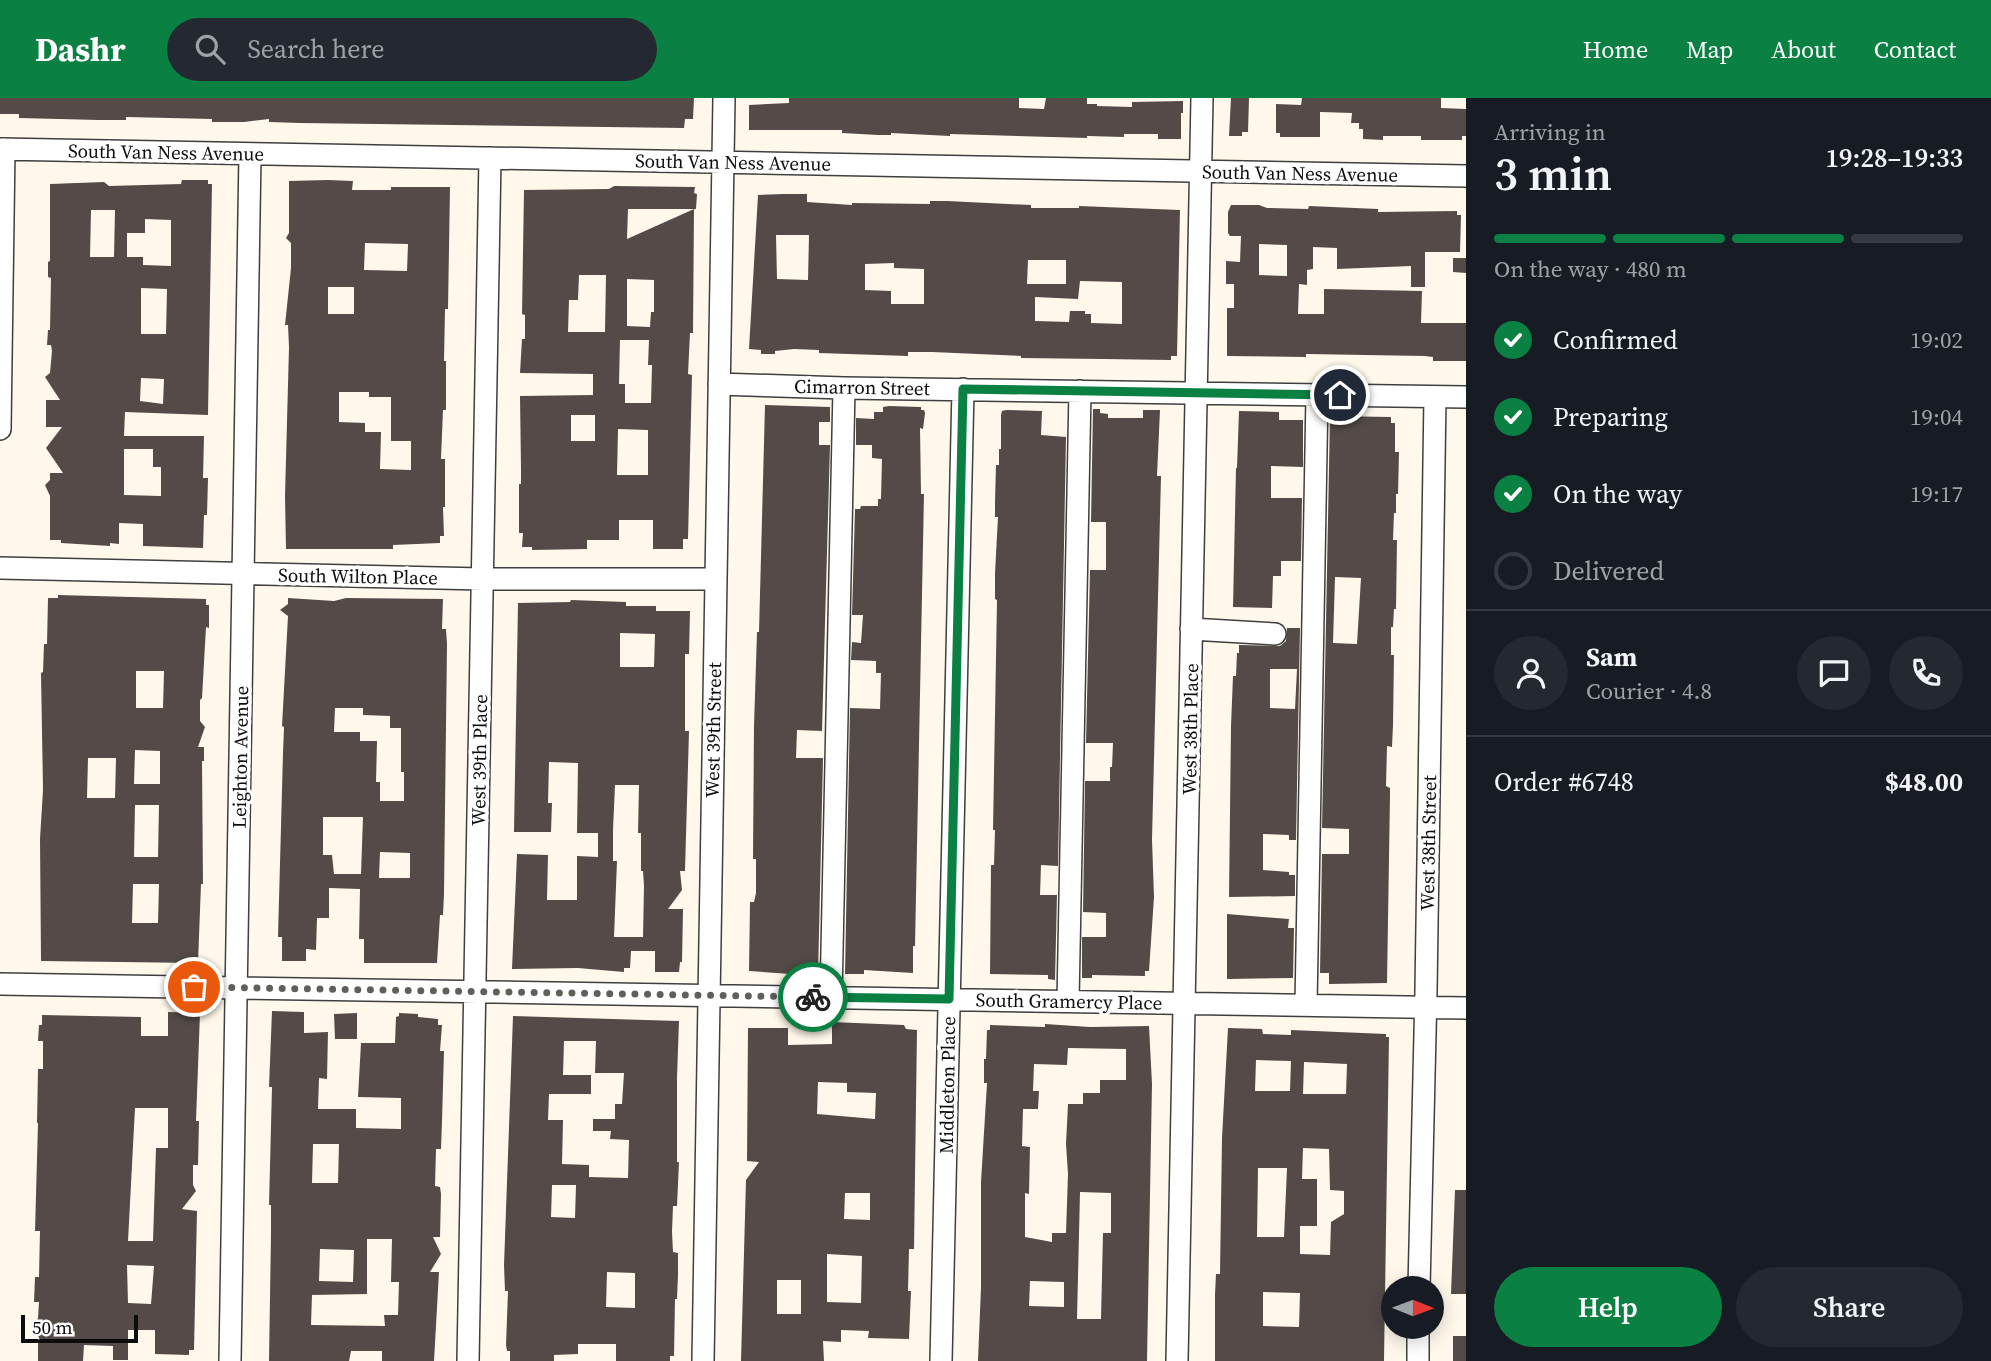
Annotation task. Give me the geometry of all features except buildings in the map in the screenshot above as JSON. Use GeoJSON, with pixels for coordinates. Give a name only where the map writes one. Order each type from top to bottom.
{"type":"FeatureCollection","features":[{"type":"Feature","properties":{"kind":"street","name":"West 39th Street"},"geometry":{"type":"LineString","coordinates":[[703,1361],[724,98]]}},
{"type":"Feature","properties":{"kind":"street","name":"West 38th Place"},"geometry":{"type":"LineString","coordinates":[[1177,1361],[1202,98]]}},
{"type":"Feature","properties":{"kind":"street","name":"South Van Ness Avenue"},"geometry":{"type":"LineString","coordinates":[[2,149],[1466,176]]}},
{"type":"Feature","properties":{"kind":"street"},"geometry":{"type":"LineString","coordinates":[[0,429],[2,149]]}},
{"type":"Feature","properties":{"kind":"street","name":"Leighton Avenue"},"geometry":{"type":"LineString","coordinates":[[230,1361],[250,154]]}},
{"type":"Feature","properties":{"kind":"street","name":"West 39th Place"},"geometry":{"type":"LineString","coordinates":[[468,1361],[490,158]]}},
{"type":"Feature","properties":{"kind":"street","name":"Cimarron Street"},"geometry":{"type":"LineString","coordinates":[[719,384],[1466,397]]}},
{"type":"Feature","properties":{"kind":"street"},"geometry":{"type":"LineString","coordinates":[[831,998],[844,388]]}},
{"type":"Feature","properties":{"kind":"street","name":"Middleton Place"},"geometry":{"type":"LineString","coordinates":[[941,1361],[963,389]]}},
{"type":"Feature","properties":{"kind":"street"},"geometry":{"type":"LineString","coordinates":[[1068,1001],[1080,391]]}},
{"type":"Feature","properties":{"kind":"street"},"geometry":{"type":"LineString","coordinates":[[1306,1005],[1317,395]]}},
{"type":"Feature","properties":{"kind":"street","name":"West 38th Street"},"geometry":{"type":"LineString","coordinates":[[1419,1276],[1435,397]]}},
{"type":"Feature","properties":{"kind":"street","name":"South Wilton Place"},"geometry":{"type":"LineString","coordinates":[[0,568],[482,579],[716,579]]}},
{"type":"Feature","properties":{"kind":"street"},"geometry":{"type":"LineString","coordinates":[[1191,629],[1275,634]]}},
{"type":"Feature","properties":{"kind":"street","name":"South Gramercy Place"},"geometry":{"type":"LineString","coordinates":[[0,984],[1466,1008]]}},
{"type":"Feature","properties":{"kind":"street"},"geometry":{"type":"LineString","coordinates":[[1418,1339],[1418,1361]]}},
{"type":"Feature","properties":{"kind":"way so far"},"geometry":{"type":"LineString","coordinates":[[194,987],[813,997]]}},
{"type":"Feature","properties":{"kind":"route"},"geometry":{"type":"LineString","coordinates":[[813,997],[949,999],[963,389],[1340,395]]}}]}
